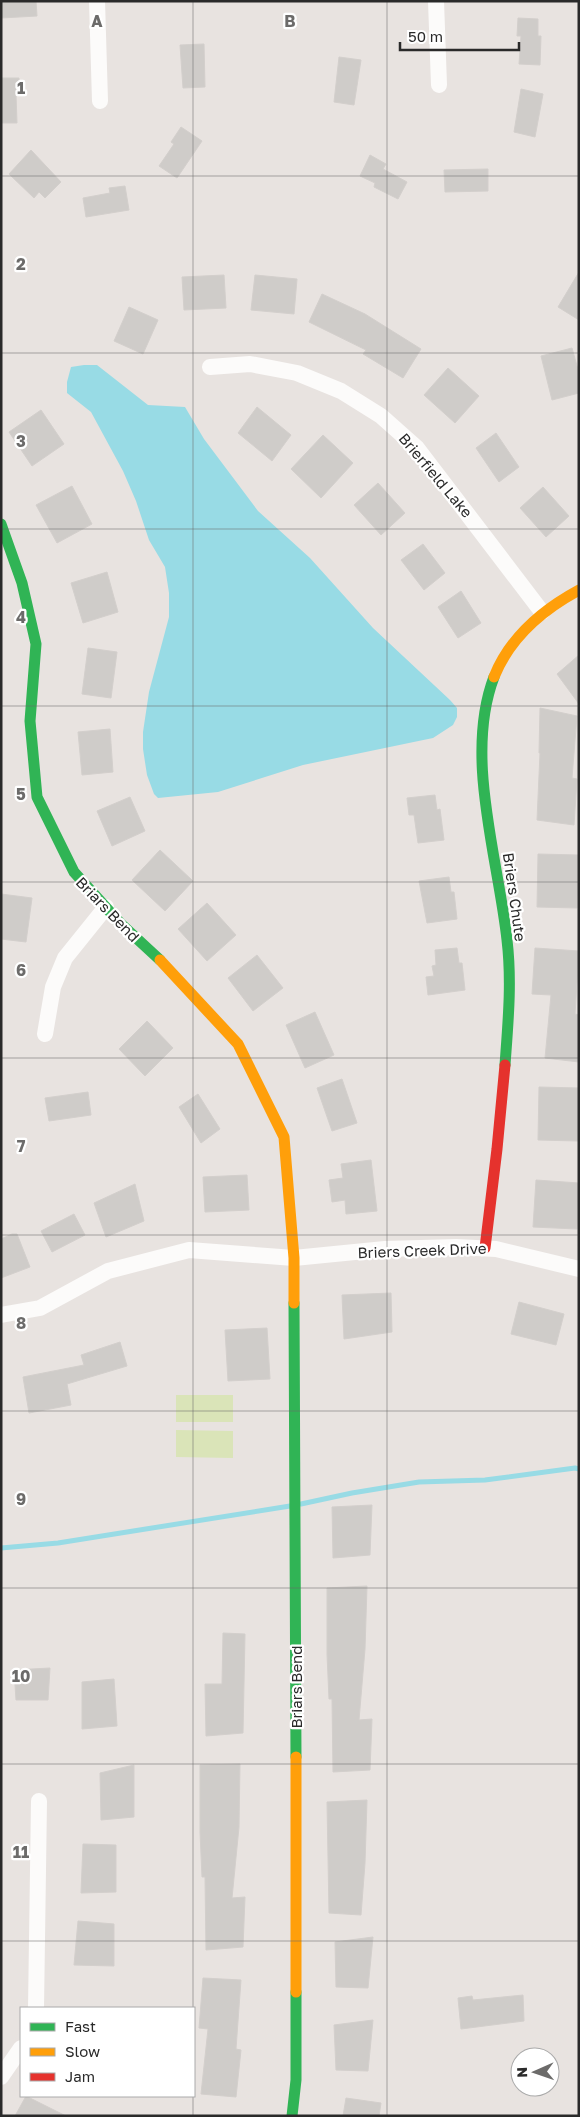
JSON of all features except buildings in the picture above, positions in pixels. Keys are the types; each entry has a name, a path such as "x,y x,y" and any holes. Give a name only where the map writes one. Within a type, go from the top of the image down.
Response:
{"street":[{"path":"98,1 100,101"},
{"path":"436,1 438,85"},
{"name":"Brierfield Lake","path":"210,367 250,364 297,373 341,391 381,416 417,448 542,612"},
{"name":"Briars Bend","path":"1,524 22,583 36,644 30,721 37,797 74,872 106,907 167,967 238,1044 284,1137 294,1258 296,2080 292,2116"},
{"name":"Briers Chute","path":"486,1248 502,1114 510,982 505,931 481,762 483,714 496,668 524,629 560,598 579,590"},
{"path":"45,1034 53,987 65,958 106,907"},
{"name":"Briers Creek Drive","path":"294,1258 385,1249 486,1248 579,1269"},
{"path":"1,1315 40,1308 108,1271 189,1250 294,1258"},
{"path":"36,2007 38,1986 40,1801"},
{"path":"1,2077 20,2049"}],"green space":[{"path":"176,1395 233,1395 233,1422 176,1422"},
{"path":"176,1430 233,1431 233,1458 176,1457"}],"water":[{"path":"97,365 148,405 185,407 204,439 258,511 310,558 373,628 457,708 457,717 453,725 433,738 303,765 218,792 158,798 154,794 147,775 143,749 143,732 149,692 169,617 169,593 165,567 149,540 136,501 123,471 91,412 67,393 67,382 71,367"}],"waterway":[{"path":"301,1504 419,1482 485,1480 579,1469"},
{"path":"1,1548 58,1543 290,1506"}],"traffic: fast":[{"path":"1,524 22,583 36,644 30,721 37,797 74,872 120,923 160,960"},
{"path":"494,677 486,708 482,740 486,807 507,940 509,1002 505,1065"},
{"path":"294,1303 296,1757"},
{"path":"292,2116 296,2080 296,1992"}],"traffic: slow":[{"path":"494,677 509,649 518,637 552,606 579,590"},
{"path":"160,960 238,1044 284,1137 294,1258 294,1303"},
{"path":"296,1757 296,1992"}],"traffic: jam":[{"path":"485,1248 505,1065"}]}
